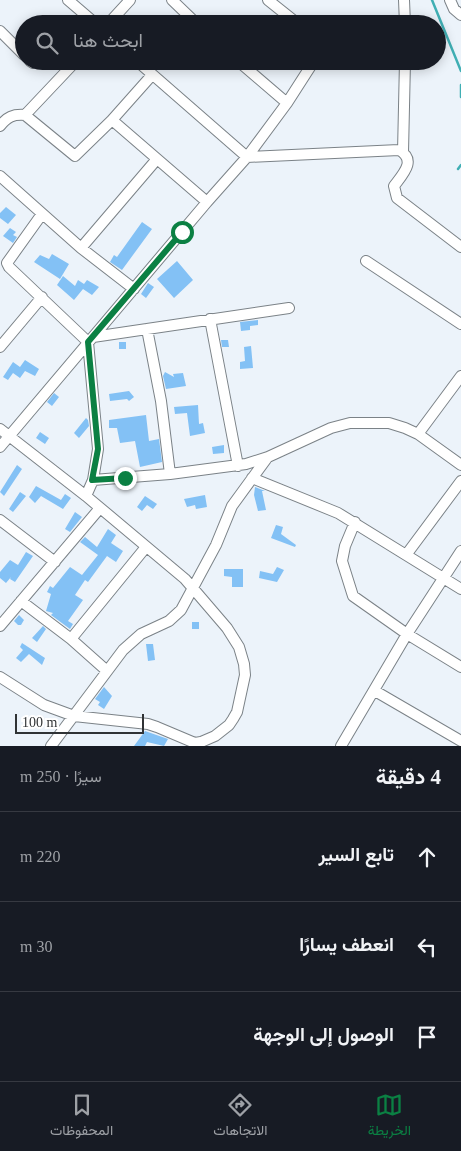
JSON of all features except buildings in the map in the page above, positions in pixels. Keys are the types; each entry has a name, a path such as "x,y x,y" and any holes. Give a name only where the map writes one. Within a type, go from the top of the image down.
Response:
{"street":[{"path":"68,0 86,15"},
{"path":"116,15 130,0"},
{"path":"172,0 188,15"},
{"path":"268,0 287,15"},
{"path":"404,0 405,15"},
{"path":"450,0 454,9 461,15"},
{"path":"0,31 15,46"},
{"path":"25,115 65,70"},
{"path":"147,70 247,157 399,150 403,152 408,158 409,163 408,168 394,186 396,198 461,247"},
{"path":"248,70 287,103"},
{"path":"0,447 206,202 247,157 287,103 308,70"},
{"path":"403,152 405,70"},
{"path":"1,122 13,115 25,115 75,156 112,120 152,75"},
{"path":"112,120 206,202"},
{"path":"81,248 157,159"},
{"path":"0,176 81,248 134,289"},
{"path":"42,214 7,263 42,297 91,339 98,449 92,480 86,496"},
{"path":"366,261 461,324"},
{"path":"2,340 42,297"},
{"path":"91,339 289,308"},
{"path":"210,319 238,466"},
{"path":"147,329 161,401 170,474"},
{"path":"418,434 461,376"},
{"path":"92,480 238,466 268,457 331,428 350,423 388,424 405,428 418,434 461,465"},
{"path":"0,429 86,496 192,586 227,628 239,647 245,675 236,712 229,725 215,736 195,743 158,726 74,716 44,705 0,676"},
{"path":"50,746 131,642 141,634 176,616 216,545 232,506 268,457"},
{"path":"252,478 322,505 355,522 461,589"},
{"path":"406,554 461,481"},
{"path":"0,626 100,508"},
{"path":"0,521 55,562"},
{"path":"355,522 345,546 342,561 353,596 407,634 461,667"},
{"path":"71,639 146,547"},
{"path":"341,746 407,634 461,551"},
{"path":"21,601 71,639 107,671"},
{"path":"375,691 461,741"}],"waterway":[{"path":"432,0 438,15"},
{"path":"446,34 461,71"},
{"path":"461,85 461,97"},
{"path":"458,169 461,165"}],"route":[{"path":"125,478 92,480 98,459 98,449 88,342 182,232"}]}
